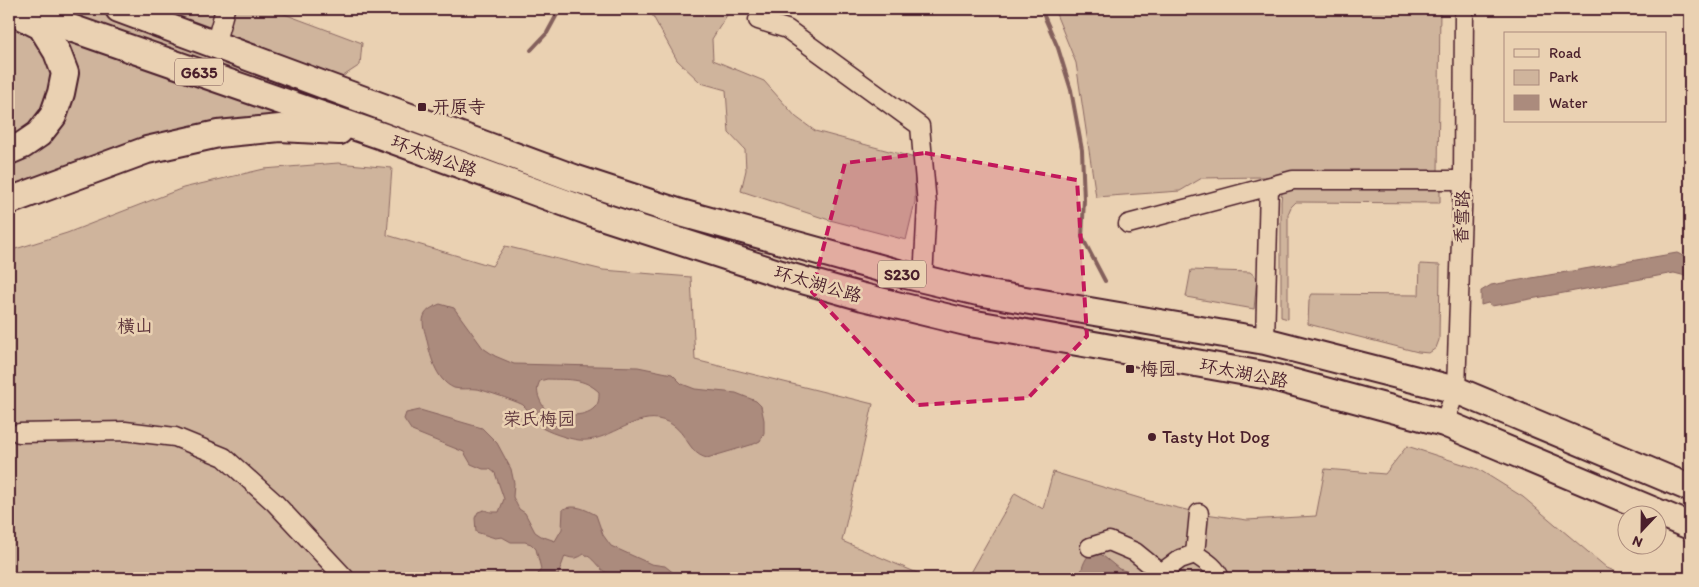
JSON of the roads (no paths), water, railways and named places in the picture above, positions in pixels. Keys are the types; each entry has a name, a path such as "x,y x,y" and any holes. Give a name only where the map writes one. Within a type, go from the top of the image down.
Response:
{"highway":[{"name":"环太湖公路","path":"16,9 382,136 601,216 781,274 863,297 970,323 1270,376 1444,423 1690,526"},
{"path":"9,10 41,26 58,52 64,74 61,93 53,116 40,134 9,151"},
{"name":"环太湖公路","path":"122,10 592,184 682,213 923,279 978,292 1265,341 1456,390 1690,488"},
{"path":"9,201 147,150 218,134 280,128 326,129 382,136"}],"street":[{"path":"215,45 225,9"},
{"name":"香雪路","path":"1444,423 1456,390 1463,180 1464,9"},
{"path":"758,20 787,29 920,126 927,204 923,279"},
{"path":"1128,224 1293,180 1463,180"},
{"path":"1265,341 1269,187"},
{"path":"19,434 125,431 175,437 224,457 275,502 345,578"},
{"path":"1195,554 1200,513"},
{"path":"1090,547 1109,542 1135,552 1164,575 1180,559 1195,554"},
{"path":"1195,554 1208,562 1220,578"}],"water":[{"path":"1677,253 1690,259 1690,277 1674,273 1492,306 1488,303 1481,305 1481,291 1491,285"},
{"path":"440,304 454,308 483,348 495,356 514,364 638,367 672,374 682,384 695,389 736,393 756,401 761,406 764,434 760,441 754,444 707,458 694,451 675,427 668,422 658,419 639,421 589,440 579,440 553,433 539,426 520,403 477,389 454,388 442,379 434,366 423,322 426,312","holes":["547,379 575,380 587,384 599,392 597,404 591,411 578,415 564,415 546,411 538,396 538,385 540,381"]},
{"path":"420,410 482,428 497,443 511,469 514,483 513,497 519,509 525,513 535,532 541,536 555,541 562,529 563,509 580,508 596,515 603,535 611,546 651,564 665,566 680,578 621,578 605,572 584,554 575,558 565,556 557,578 536,578 541,569 536,549 531,544 511,542 502,537 495,538 476,532 475,518 478,512 484,510 499,512 504,499 495,473 490,469 483,469 471,464 464,452 412,431 404,419 406,413"},
{"path":"1097,551 1119,569 1150,578 1079,578 1083,565 1089,555"}],"waterway":[{"path":"531,50 547,33 560,9"},
{"path":"1041,9 1058,48 1071,90 1082,150 1084,200 1082,237 1105,281"}],"place":[{"name":"开原寺","path":"422,107"},
{"name":"梅园","path":"1130,369"},
{"name":"Tasty Hot Dog","path":"1152,437"}],"park label":[{"name":"横山","path":"135,326"},
{"name":"荣氏梅园","path":"539,419"}]}
